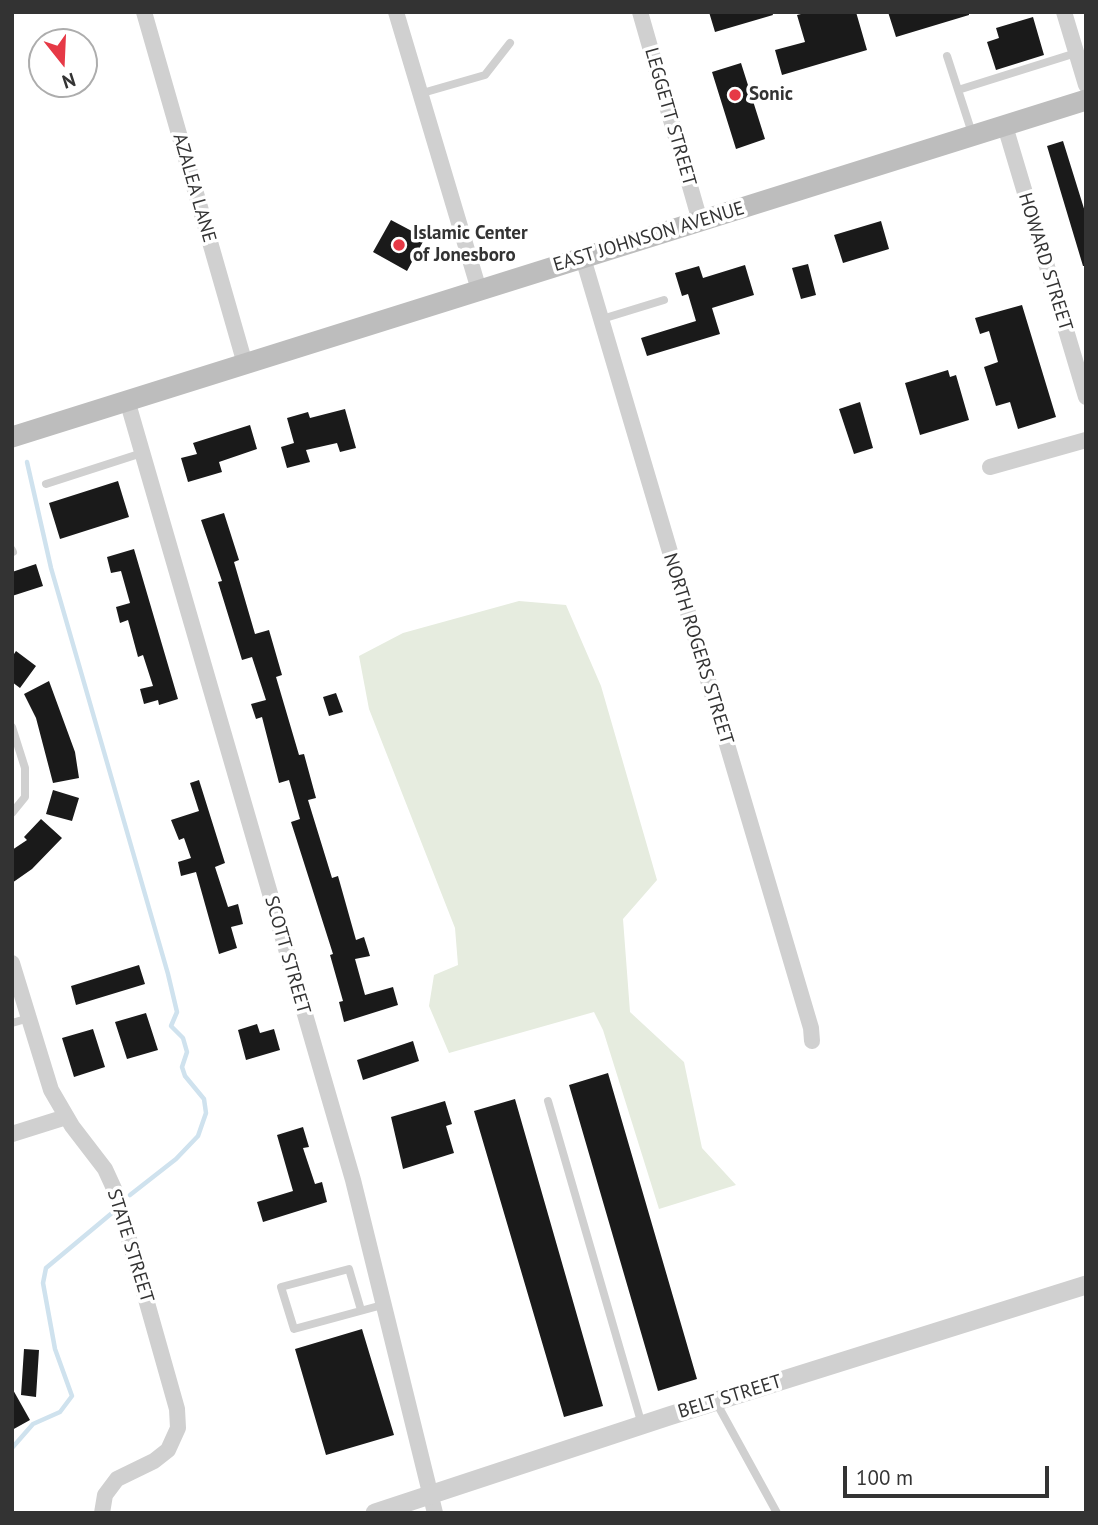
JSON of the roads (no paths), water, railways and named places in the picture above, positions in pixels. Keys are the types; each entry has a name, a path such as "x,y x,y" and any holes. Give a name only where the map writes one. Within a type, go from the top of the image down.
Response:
{"main road":[{"name":"EAST JOHNSON AVENUE","path":"12,437 1086,100"}],"street":[{"name":"AZALEA LANE","path":"144,12 245,364"},
{"path":"396,12 479,290"},
{"name":"LEGGETT STREET","path":"640,12 700,221"},
{"path":"1064,12 1086,85"},
{"name":"HOWARD STREET","path":"1004,126 1086,397"},
{"name":"NORTH ROGERS STREET","path":"583,258 811,1028 812,1041"},
{"name":"SCOTT STREET","path":"127,400 353,1180 386,1304 433,1503"},
{"path":"990,467 1086,440"},
{"name":"STATE STREET","path":"12,963 51,1090 66,1117 93,1150 116,1193 177,1409 178,1428 168,1450 154,1461 117,1479 105,1495 102,1513"},
{"path":"12,1134 66,1117"},
{"name":"BELT STREET","path":"375,1513 433,1503 642,1425 1086,1285"}],"lane":[{"path":"419,94 485,75 510,43"},
{"path":"958,90 1076,52"},
{"path":"947,56 973,136"},
{"path":"602,319 664,300"},
{"path":"46,484 142,453"},
{"path":"12,727 25,768 25,797 12,813"},
{"path":"12,1023 29,1018"},
{"path":"548,1101 642,1425"},
{"path":"361,1310 349,1269 281,1287 294,1329 386,1304"},
{"path":"716,1401 777,1513"}],"waterway":[{"path":"27,462 51,568 168,974 177,1012 171,1026 183,1038 187,1052 182,1067 185,1076 204,1099 206,1113 198,1136 176,1159 130,1195"},
{"path":"12,1448 33,1424 60,1412 72,1396 55,1349 43,1283 46,1268 112,1213"}],"place":[{"name":"Sonic","path":"735,95"},
{"name":"Islamic Center of Jonesboro","path":"399,245"}]}
